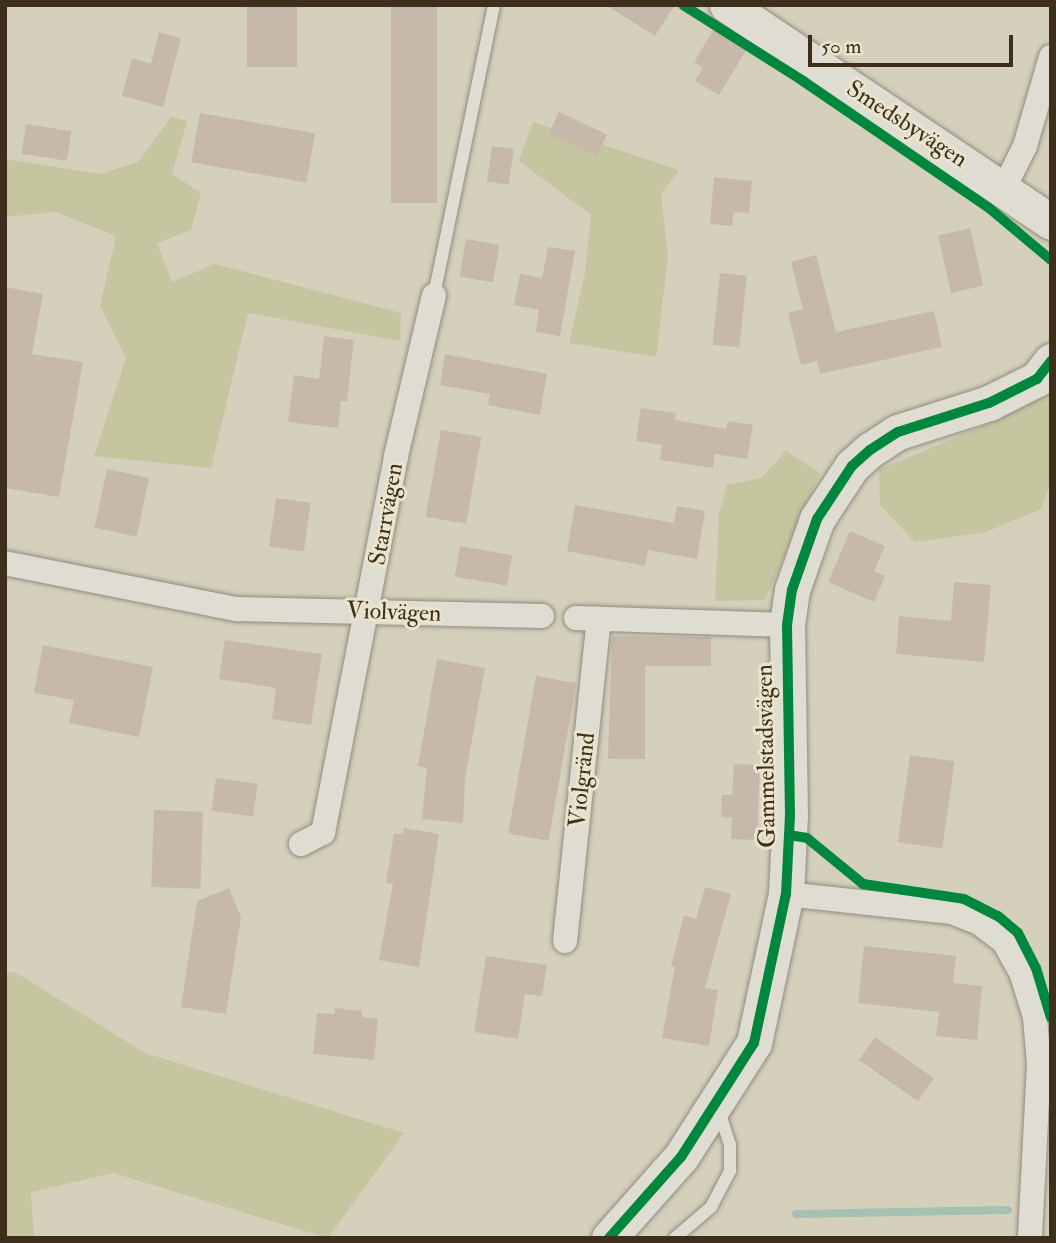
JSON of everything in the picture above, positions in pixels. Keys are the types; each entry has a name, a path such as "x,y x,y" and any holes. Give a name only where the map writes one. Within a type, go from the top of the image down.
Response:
{"street":[{"name":"Smedsbyvägen","path":"727,5 1051,222"},
{"path":"1004,188 1025,146 1051,57"},
{"name":"Starrvägen","path":"301,844 323,833 370,610 396,456 434,295"},
{"name":"Gammelstadsvägen","path":"609,1238 681,1157 754,1042 786,894 790,816 787,625 792,590 817,519 852,466 898,432 989,403 1037,379 1051,361"},
{"name":"Violvägen","path":"5,563 236,609 542,616"},
{"name":"Violgränd","path":"565,941 588,618 787,625"},
{"path":"786,894 952,912 979,923 1004,942 1022,975 1035,1017 1039,1064 1030,1238"}],"lane":[{"path":"434,295 494,5"},
{"path":"675,1238 711,1207 730,1171 730,1145 717,1104"}],"green space":[{"path":"171,117 187,121 172,174 201,193 191,230 157,243 172,282 215,264 401,313 400,341 248,313 211,468 94,456 126,358 100,306 116,236 56,212 5,217 5,159 100,174 138,162"},
{"path":"533,122 679,170 661,194 668,257 656,357 569,343 585,273 591,215 519,161"},
{"path":"1051,389 1051,481 1041,509 986,532 915,542 880,505 879,470 992,422"},
{"path":"786,451 820,473 765,600 715,601 719,514 727,485 761,478"},
{"path":"15,972 145,1053 404,1133 328,1238 113,1173 31,1192 34,1238 5,1238 5,973"}],"building":[{"path":"247,5 297,5 297,67 247,67"},
{"path":"391,5 437,5 437,203 391,203"},
{"path":"606,5 675,5 655,36"},
{"path":"714,29 747,49 719,95 695,81 703,68 694,62"},
{"path":"159,32 181,38 163,107 122,96 132,58 151,64"},
{"path":"559,112 607,134 597,156 549,134"},
{"path":"200,113 315,133 307,183 191,162"},
{"path":"26,124 71,131 67,161 21,154"},
{"path":"492,146 514,149 509,185 487,182"},
{"path":"714,177 752,181 749,213 734,212 732,226 710,224"},
{"path":"970,228 983,285 951,293 938,235"},
{"path":"466,239 499,245 493,282 459,276"},
{"path":"548,247 575,251 560,336 536,332 539,310 514,305 520,274 542,278"},
{"path":"816,255 836,332 934,311 942,347 820,374 817,361 801,365 788,313 803,309 791,262"},
{"path":"720,273 747,276 739,347 712,345"},
{"path":"5,287 43,294 32,354 83,362 59,497 5,488"},
{"path":"324,336 354,340 347,401 341,401 338,428 288,422 294,375 319,379"},
{"path":"445,354 547,374 540,415 488,405 490,394 440,385"},
{"path":"641,408 676,413 675,420 726,429 728,421 753,425 747,459 715,454 713,468 660,460 662,445 636,441"},
{"path":"441,430 481,437 466,524 426,517"},
{"path":"107,469 149,478 137,537 95,528"},
{"path":"276,498 311,503 304,551 269,547"},
{"path":"575,505 674,523 677,506 705,511 697,559 648,550 645,566 567,551"},
{"path":"850,531 885,546 874,571 885,576 874,602 828,582"},
{"path":"460,546 512,555 507,586 455,577"},
{"path":"954,582 991,585 984,662 896,654 899,616 951,621"},
{"path":"612,636 711,637 711,666 645,666 645,759 608,759"},
{"path":"225,640 322,654 311,725 272,719 276,688 219,679"},
{"path":"43,645 153,667 139,737 69,723 74,700 34,693"},
{"path":"437,659 485,668 465,779 463,823 422,819 427,768 418,766"},
{"path":"536,676 576,683 549,841 508,834"},
{"path":"910,755 955,761 942,848 898,842"},
{"path":"734,764 760,765 757,840 731,839 732,818 721,817 722,795 732,795"},
{"path":"216,778 258,784 253,817 211,811"},
{"path":"154,810 203,812 200,889 151,887"},
{"path":"404,828 439,834 419,967 379,960 393,884 386,883 394,833 403,834"},
{"path":"705,887 731,894 705,988 718,990 709,1046 662,1038 675,967 671,966 684,915 696,919"},
{"path":"229,888 241,917 226,1014 181,1007 197,901"},
{"path":"864,946 956,956 953,983 982,986 977,1040 936,1036 939,1012 858,1003"},
{"path":"486,956 547,965 542,996 525,994 518,1039 474,1032"},
{"path":"335,1008 362,1011 362,1017 378,1019 374,1060 313,1054 317,1013 335,1014"},
{"path":"875,1037 934,1078 918,1101 859,1060"}],"waterway":[{"path":"796,1214 1008,1210"}],"cycle path":[{"path":"683,5 803,81 989,208 1051,260"},
{"path":"609,1238 681,1157 754,1043 786,894 790,816 787,625 792,590 817,519 852,466 870,450 898,432 989,403 1037,379 1051,361"},
{"path":"789,835 807,838 863,884 964,899 998,916 1018,933 1036,968 1051,1018"}]}
